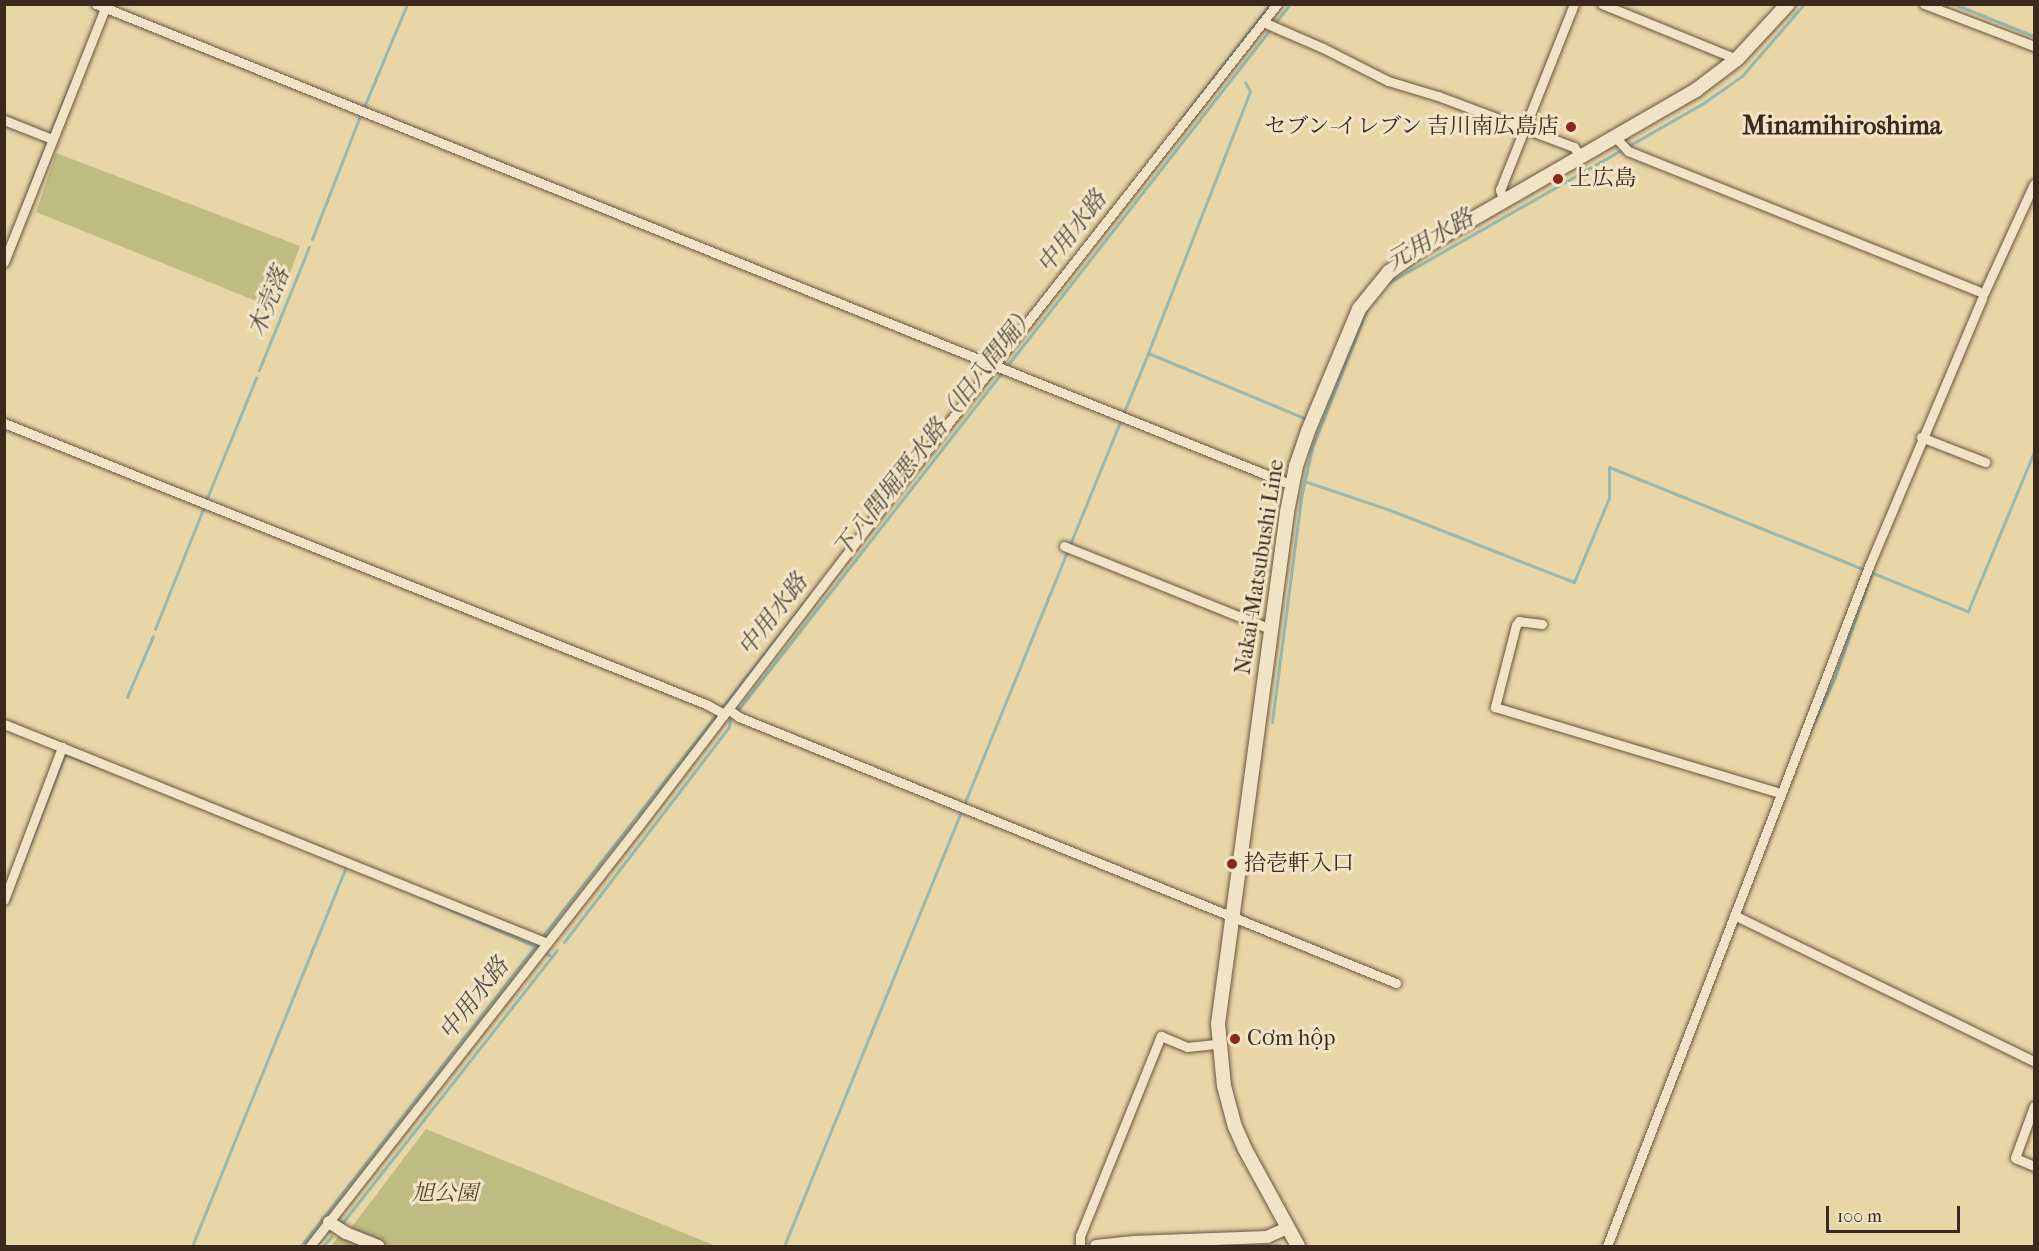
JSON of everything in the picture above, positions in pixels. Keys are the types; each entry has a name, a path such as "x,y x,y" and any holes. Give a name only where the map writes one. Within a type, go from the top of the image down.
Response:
{"main road":[{"name":"Nakai-Matsubushi Line","path":"1298,1246 1245,1149 1236,1127 1224,1086 1218,1044 1220,1005 1270,629 1292,485 1305,440 1359,309 1371,291 1389,272 1407,259 1696,90 1737,59 1788,4"}],"street":[{"path":"310,1246 547,943 723,710 1276,4"},
{"path":"1504,202 1500,190 1574,4"},
{"path":"1602,4 1737,59"},
{"path":"1924,4 2034,46"},
{"path":"4,262 100,6 1292,485"},
{"path":"1263,22 1388,81 1438,96 1574,147 1581,158"},
{"path":"4,120 52,139"},
{"path":"1616,138 1628,151 1981,294"},
{"path":"1607,1246 1621,1221 1780,793 1921,436 1981,294 2034,186"},
{"path":"4,423 723,710 1396,983"},
{"path":"1921,436 1985,462"},
{"path":"1064,546 1270,629"},
{"path":"1542,624 1519,621 1516,625 1495,707 1780,793"},
{"path":"4,724 547,943"},
{"path":"4,900 62,747"},
{"path":"1734,915 2034,1061"},
{"path":"1080,1246 1080,1236 1161,1036 1186,1047 1218,1044"},
{"path":"2034,1106 2015,1158 2034,1166"},
{"path":"329,1222 340,1230 378,1246"},
{"path":"1096,1246 1134,1242 1267,1237 1287,1228"}],"green space":[{"path":"56,153 300,246 276,309 36,212"},
{"name":"旭公園","path":"426,1129 716,1246 390,1246 353,1232 351,1228"},
{"name":"旭公園","path":"338,1237 362,1246 331,1246"}],"waterway":[{"name":"木売落","path":"364,107 407,4"},
{"name":"中用水路","path":"1183,117 1270,4"},
{"name":"下八間堀悪水路（旧八間堀）","path":"738,710 1290,4"},
{"name":"元用水路","path":"1388,283 1702,104 1742,76 1804,4"},
{"name":"下八間堀悪水路（旧八間堀）","path":"1954,4 2034,36"},
{"path":"22,206 71,81"},
{"path":"784,1246 1148,353 1250,91 1245,82"},
{"name":"木売落","path":"312,239 360,116"},
{"name":"木売落","path":"259,370 309,247"},
{"name":"元用水路","path":"1272,722 1301,498 1312,448 1367,309"},
{"path":"1148,353 1309,420"},
{"name":"木売落","path":"207,498 256,378"},
{"path":"1307,482 1390,510 1574,582 1609,498 1609,467 1968,611 2034,452"},
{"name":"木売落","path":"155,629 203,509"},
{"path":"1809,733 1835,677 1871,574"},
{"name":"中用水路","path":"542,937 810,595"},
{"name":"木売落","path":"127,697 153,636"},
{"name":"下八間堀悪水路（旧八間堀）","path":"564,942 729,727 730,720"},
{"path":"27,851 65,754 96,766"},
{"path":"192,1246 346,866"},
{"path":"422,897 537,947"},
{"name":"中用水路","path":"301,1246 538,943"},
{"path":"542,950 552,957"},
{"name":"下八間堀悪水路（旧八間堀）","path":"343,1222 557,950"},
{"name":"下八間堀悪水路（旧八間堀）","path":"323,1246 332,1236"},
{"path":"1244,1246 1280,1245"}],"place":[{"name":"セブン-イレブン 吉川南広島店","path":"1571,127"},
{"name":"上広島","path":"1558,179"},
{"name":"拾壱軒入口","path":"1232,864"},
{"name":"Cơm hộp","path":"1235,1039"}],"district":[{"name":"Minamihiroshima","path":"1842,126"}]}
